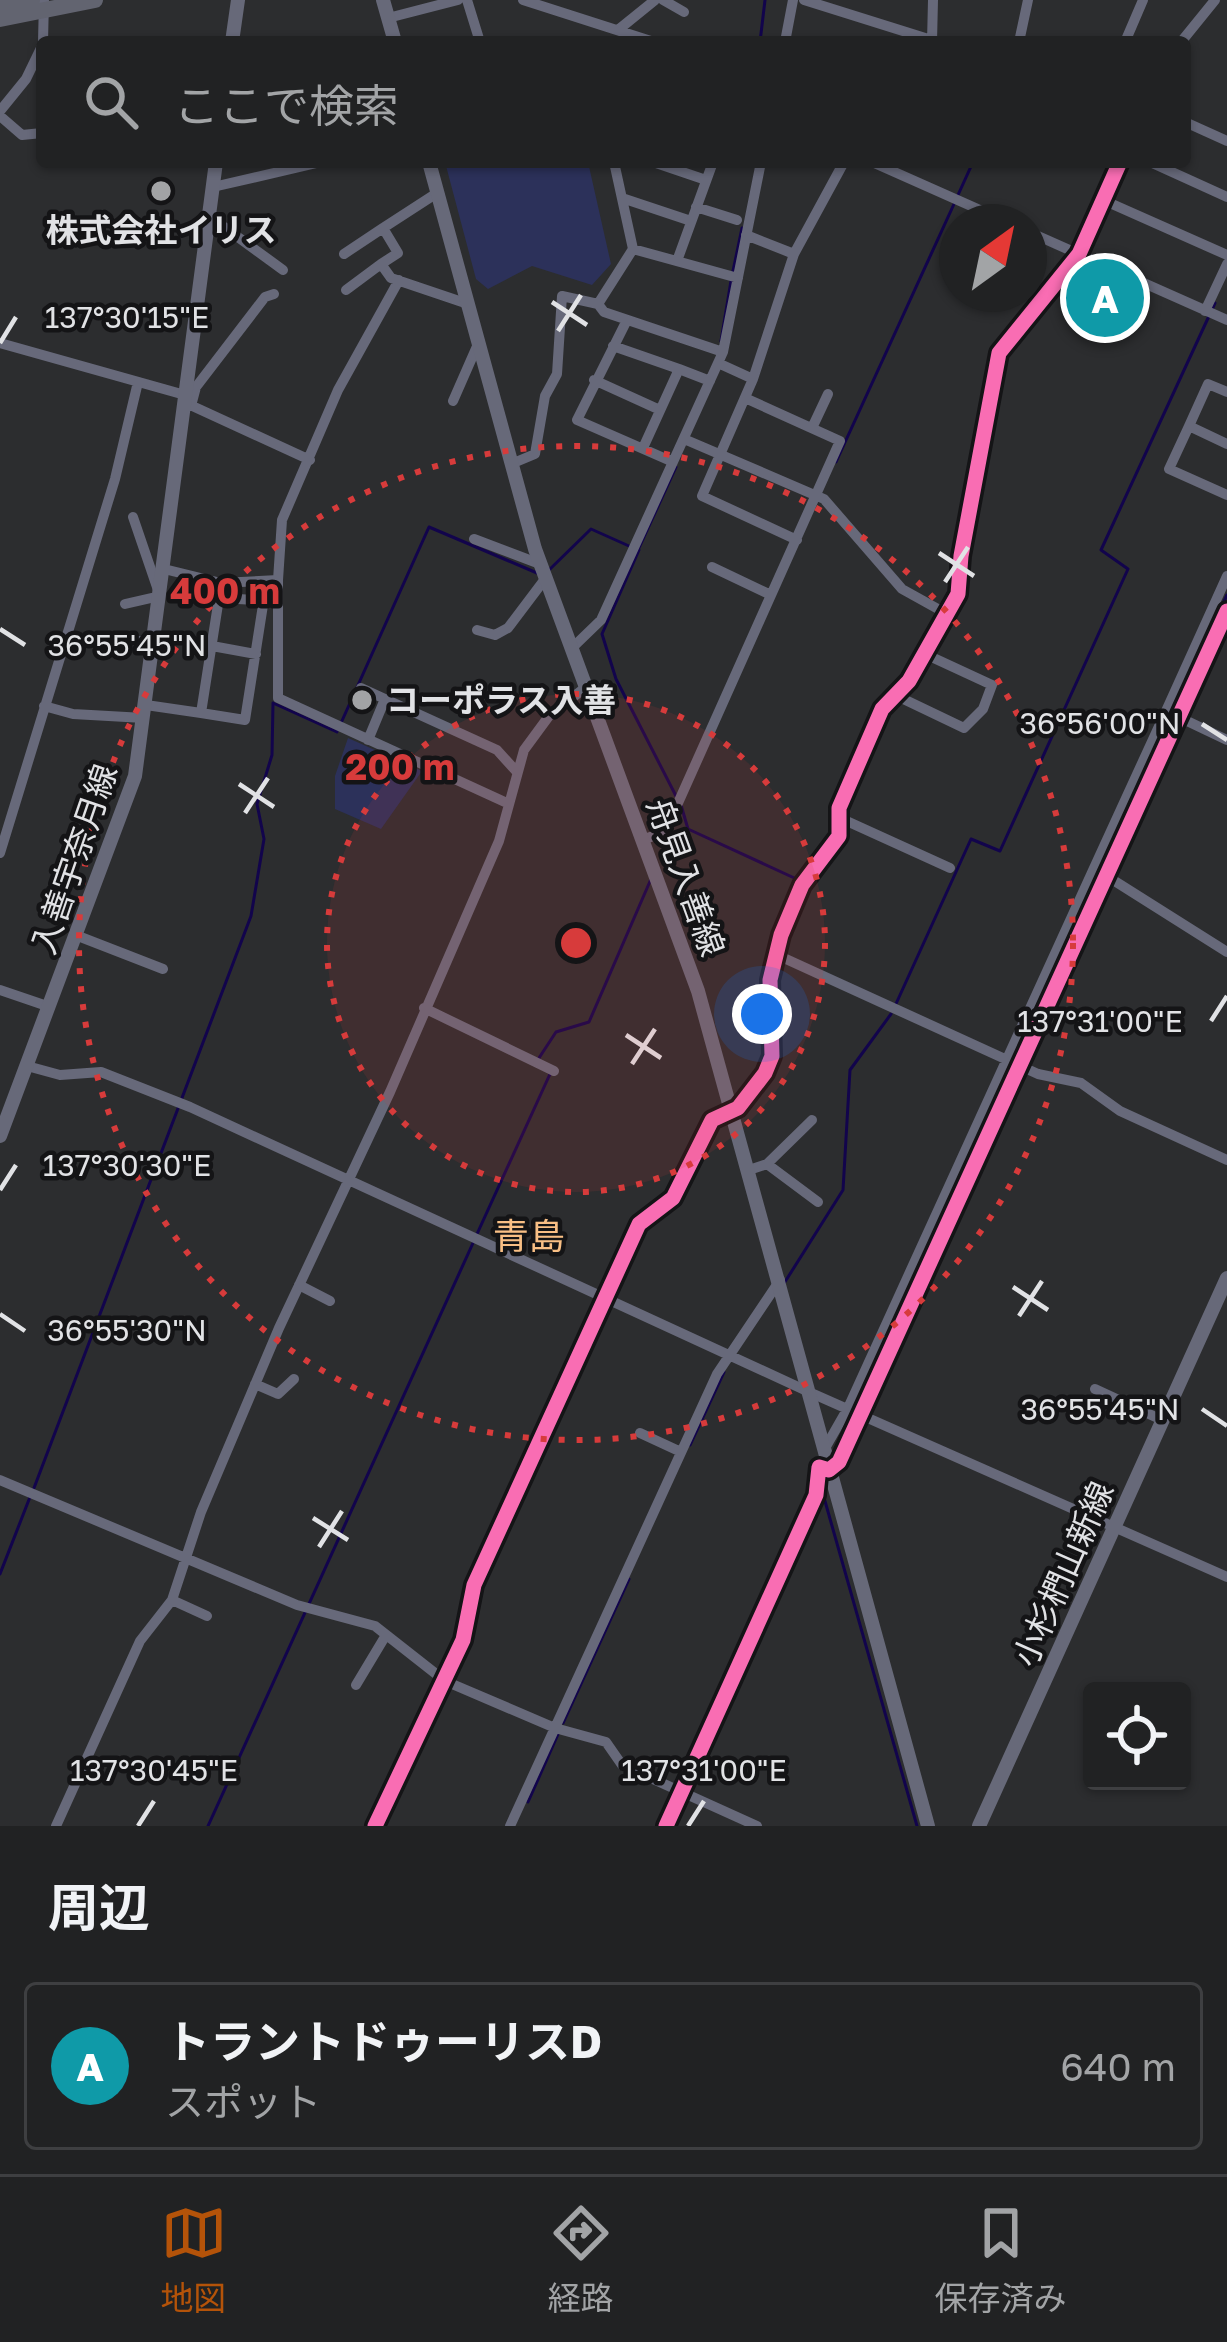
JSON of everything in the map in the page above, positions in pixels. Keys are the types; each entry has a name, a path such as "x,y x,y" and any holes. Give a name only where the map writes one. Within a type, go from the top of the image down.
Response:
{"highway":[{"path":"0,7 94,0"},
{"path":"0,19 40,3"}],"main road":[{"path":"233,36 238,0"},
{"path":"383,0 393,36"},
{"name":"入善宇奈月線","path":"0,1136 126,811 145,711 215,168"},
{"name":"舟見入善線","path":"431,168 543,571 677,927 780,1280 928,1826"},
{"name":"小杉椚山新線","path":"979,1826 1227,1278"}],"street":[{"path":"388,18 463,0 478,36"},
{"path":"523,0 626,36"},
{"path":"618,30 659,0 685,12"},
{"path":"786,36 793,0"},
{"path":"804,0 915,36"},
{"path":"933,0 934,36"},
{"path":"1020,36 1028,0"},
{"path":"1127,36 1144,0"},
{"path":"1186,36 1215,0"},
{"path":"40,3 42,36"},
{"path":"36,58 0,113 22,136 36,134"},
{"path":"1191,125 1227,141"},
{"path":"213,188 296,168"},
{"path":"598,304 634,249 615,168"},
{"path":"671,168 706,180"},
{"path":"677,261 711,168"},
{"path":"571,649 601,620 720,357 760,168"},
{"path":"796,540 702,496 753,379 794,254 841,168"},
{"path":"886,168 966,204"},
{"path":"375,1826 463,1640 474,1585 639,1224 673,1198 712,1120 748,1099 772,1056 775,954 802,886 839,836 840,818 882,709 925,654 963,580 961,556 999,353 1079,254 1117,168"},
{"path":"1163,168 1227,197"},
{"path":"344,254 437,193"},
{"path":"622,198 691,220"},
{"path":"1103,200 1227,260 1205,311"},
{"path":"696,207 737,220"},
{"path":"209,216 283,270"},
{"path":"346,290 398,253 383,228"},
{"path":"746,235 794,254"},
{"path":"1047,240 1227,320"},
{"path":"634,249 738,278"},
{"path":"381,264 399,280 468,304"},
{"path":"278,698 278,531 338,390 399,280"},
{"path":"187,401 265,297 274,294"},
{"path":"512,464 535,454 545,396 557,374 562,296 598,304 604,312 720,357 753,379"},
{"path":"627,320 578,420 673,462"},
{"path":"0,343 138,382 310,460"},
{"path":"453,401 478,344"},
{"path":"613,346 710,381"},
{"path":"643,448 679,369"},
{"path":"594,380 660,410"},
{"path":"0,853 115,479 138,382"},
{"path":"1227,392 1208,384 1169,469 1227,495"},
{"path":"812,428 828,394"},
{"path":"645,839 664,832 840,441 745,398"},
{"path":"1189,426 1227,444"},
{"path":"684,439 816,495 902,589 947,614"},
{"path":"125,604 160,596 133,517"},
{"path":"474,538 543,571 508,628 495,635 477,630"},
{"path":"712,567 771,595"},
{"path":"164,569 221,583 278,580"},
{"path":"666,1826 816,1496 819,1467 829,1470 839,1462 855,1412 1014,1063 1107,875 1227,576"},
{"path":"44,706 74,714 201,713 240,723 245,720 256,654 263,605 258,600 219,598 201,713"},
{"path":"1014,1063 1094,868 1227,611"},
{"path":"65,640 98,641 112,636 154,644"},
{"path":"212,646 256,654"},
{"path":"895,695 964,728 983,709 992,685 925,654"},
{"path":"56,1826 140,1641 172,1600 255,1384 499,842 516,771 538,728 586,687"},
{"path":"361,688 497,750 516,771"},
{"path":"250,692 278,698 508,803"},
{"path":"368,740 386,699"},
{"path":"1173,715 1227,740"},
{"path":"840,818 950,868"},
{"path":"1094,868 1227,952"},
{"path":"78,936 163,970"},
{"path":"775,954 1014,1063 1093,1089 1120,1112 1227,1160"},
{"path":"0,990 50,1006"},
{"path":"424,1008 554,1071"},
{"path":"27,1066 60,1076 101,1072 349,1178 809,1392 1227,1577"},
{"path":"748,1169 767,1164 812,1120"},
{"path":"767,1164 818,1202"},
{"path":"510,1826 730,1352 780,1280"},
{"path":"299,1285 330,1301"},
{"path":"255,1384 278,1394 294,1379"},
{"path":"1095,1389 1162,1420"},
{"path":"824,1450 855,1412"},
{"path":"640,1433 681,1452"},
{"path":"0,1480 297,1605 359,1620 445,1681 554,1728 606,1742 622,1765 757,1826"},
{"path":"172,1600 207,1616"},
{"path":"356,1685 386,1635"}],"shaded area":[{"path":"447,168 589,168 611,264 592,285 532,266 488,289 476,279"},
{"path":"348,738 422,771 381,829 335,809 335,776"}],"waterway":[{"path":"761,36 765,0"},
{"path":"958,195 970,168"},
{"path":"733,271 742,228"},
{"path":"836,462 939,237"},
{"path":"721,341 731,281"},
{"path":"895,1006 971,839 1000,851 1128,569 1101,550 1215,303"},
{"path":"638,550 676,467"},
{"path":"341,723 429,527 537,573"},
{"path":"547,572 591,529 629,546"},
{"path":"639,550 602,634 616,679 676,796"},
{"path":"1174,709 1227,595"},
{"path":"34,1488 251,916 264,839 257,804 272,755 273,703 337,732"},
{"path":"1102,868 1170,718"},
{"path":"681,805 688,829 803,882"},
{"path":"1016,1059 1098,877"},
{"path":"537,1061 556,1032 589,1022 651,879"},
{"path":"783,1285 843,1190 850,1070 891,1014"},
{"path":"856,1408 1012,1068"},
{"path":"477,1234 550,1074"},
{"path":"744,1109 763,1083"},
{"path":"208,1826 473,1243"},
{"path":"690,1445 724,1372"},
{"path":"833,1457 852,1417"},
{"path":"468,1639 479,1589 525,1486"},
{"path":"821,1487 917,1826"},
{"path":"0,1574 30,1497"},
{"path":"563,1723 629,1579"},
{"path":"383,1826 447,1686"},
{"path":"528,1802 559,1732"}],"cycle path":[{"path":"375,1826 463,1640 474,1585 639,1224 673,1198 712,1120 738,1108 765,1073 772,1056 770,980 781,935 802,885 839,836 839,808 882,709 909,681 958,594 999,353 1079,254 1117,168"},
{"path":"666,1826 816,1495 819,1467 829,1470 839,1462 1227,611"}],"place":[{"name":"株式会社イリス","path":"161,191"},
{"name":"トラントドゥーリスD","path":"1105,298"},
{"name":"コーポラス入善","path":"362,700"}],"district":[{"name":"青島","path":"529,1236"}]}
